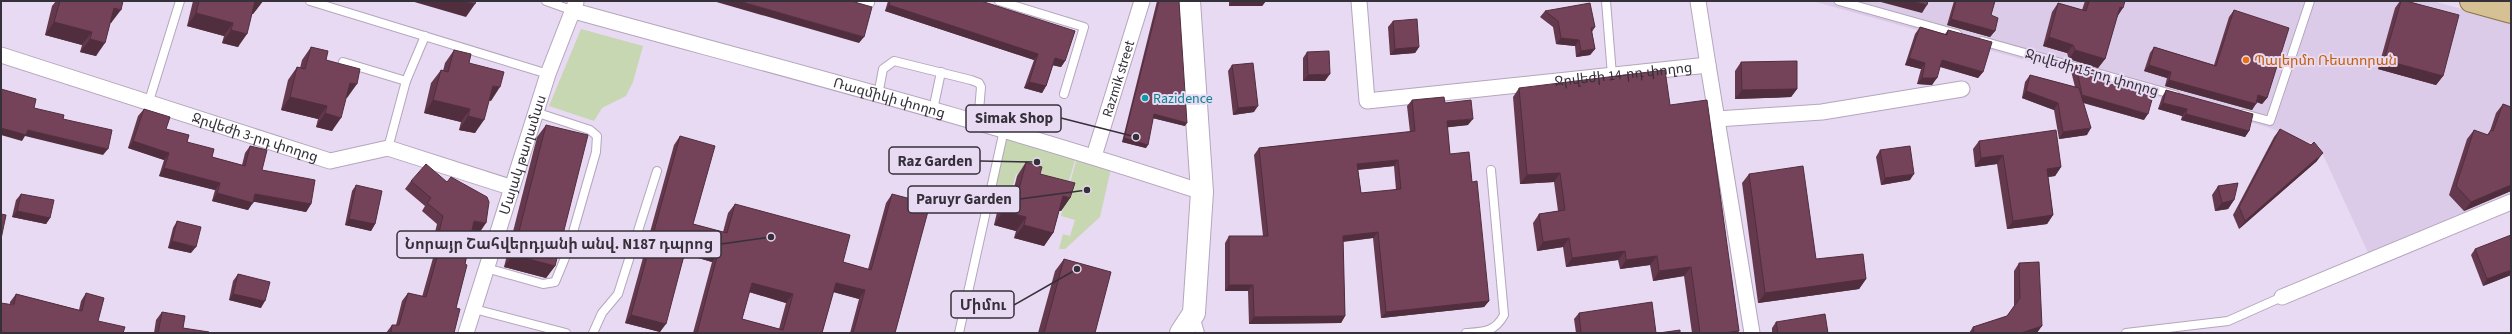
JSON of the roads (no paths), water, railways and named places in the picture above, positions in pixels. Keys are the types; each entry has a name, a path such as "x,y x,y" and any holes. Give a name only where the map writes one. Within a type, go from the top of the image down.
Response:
{"main road":[{"path":"2471,1 2511,12"}],"street":[{"name":"Razmik street","path":"1094,156 1142,1"},
{"path":"1181,333 1197,323 1202,192 1189,1"},
{"name":"Ջրվեժի 14-րդ փողոց","path":"1359,1 1367,101 1708,65 1752,333"},
{"path":"1698,1 1708,65"},
{"name":"Մայակ թաղամաս","path":"466,333 510,187 535,112 548,74 575,6"},
{"name":"Ռազմիկի փողոց","path":"575,6 878,95 1094,156 1202,192"},
{"name":"Ջրվեժի 3-րդ փողոց","path":"1,55 330,160 388,148 510,187"},
{"path":"1717,119 1822,112 1962,89"},
{"path":"2282,297 2511,202"}],"lane":[{"path":"149,101 180,1"},
{"path":"310,1 548,74"},
{"path":"546,1 575,6"},
{"path":"861,1 870,4"},
{"path":"999,1 1084,27 1064,94"},
{"path":"1606,1 1612,75"},
{"name":"Ջրվեժի 15-րդ փողոց","path":"1838,1 2185,98"},
{"path":"2231,111 2270,121 2310,1"},
{"path":"388,148 406,81 425,36"},
{"path":"878,95 883,69 894,61 941,72 979,83 981,87 978,123"},
{"path":"343,62 406,81"},
{"path":"933,110 941,72"},
{"path":"486,268 543,284 551,284 555,282 567,253 596,152 597,136 590,130 535,112"},
{"path":"959,333 1004,130"},
{"path":"1466,333 1488,332 1499,325 1504,315 1491,170"},
{"path":"593,333 602,313 618,294 656,171"},
{"path":"2126,333 2228,321 2282,297"},
{"path":"474,309 566,333"}],"place":[{"name":"Պալերմո Ռեստորան","path":"2246,60"},
{"name":"Razidence","path":"1145,98"},
{"name":"Simak Shop","path":"1136,137"},
{"name":"Raz Garden","path":"1037,162"},
{"name":"Paruyr Garden","path":"1087,190"},
{"name":"Նորայր Շահվերդյանի անվ. N187 դպրոց","path":"771,237"},
{"name":"Միմու","path":"1077,269"}]}
